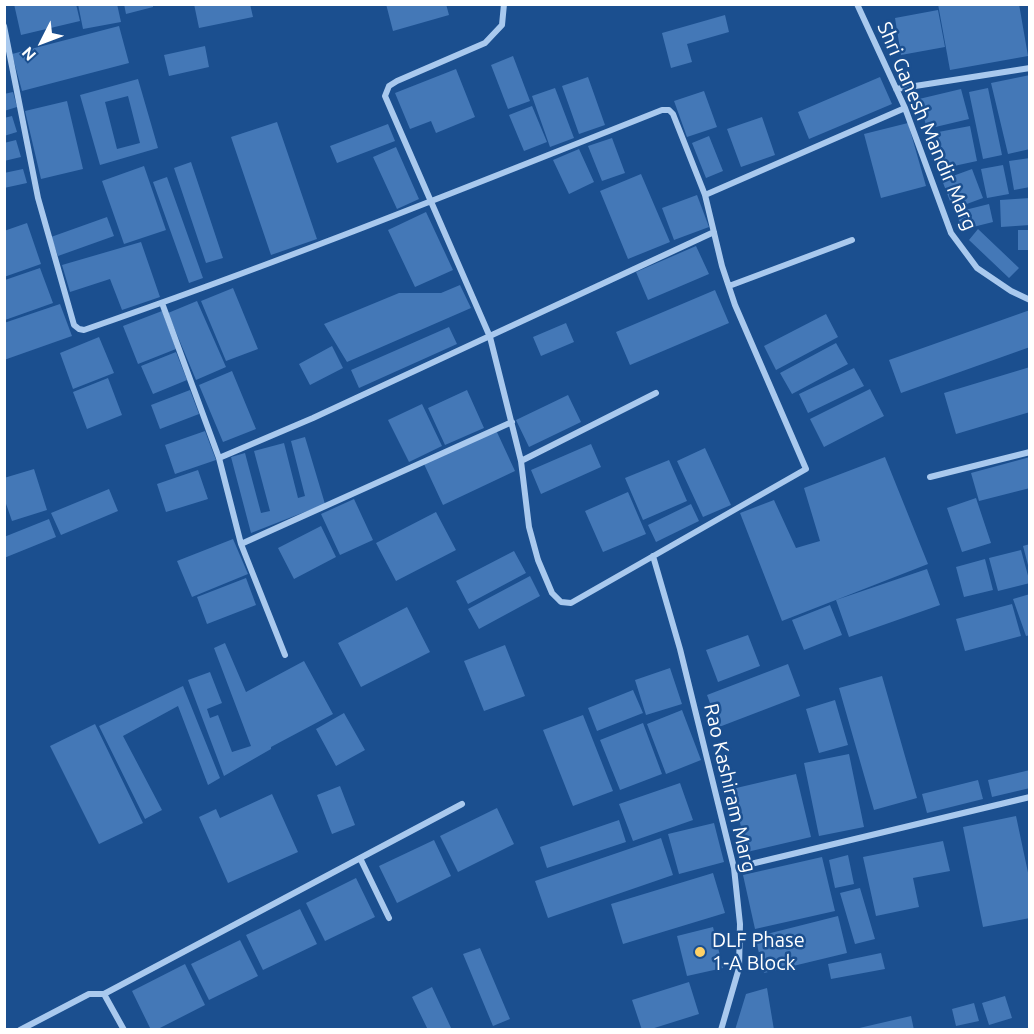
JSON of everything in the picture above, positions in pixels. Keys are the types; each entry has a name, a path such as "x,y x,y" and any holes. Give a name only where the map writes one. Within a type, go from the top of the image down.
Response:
{"street":[{"path":"4,26 38,198 74,325 84,330 432,201 662,110 669,110 673,114 705,195 735,305 806,469 572,603 561,602 552,593 538,560 529,527 521,461 490,337 432,201 385,96 389,86 397,81 485,43 502,25 504,4"},
{"name":"Shri Ganesh Mandir Marg","path":"857,4 905,108 951,233 978,268 1011,291 1029,300"},
{"path":"896,88 1029,68"},
{"path":"705,195 905,108"},
{"path":"219,458 313,418 714,232"},
{"path":"729,286 852,240"},
{"path":"162,303 219,458 241,544 285,656"},
{"path":"521,461 656,393"},
{"path":"241,544 512,422"},
{"path":"930,477 1029,452"},
{"name":"Rao Kashiram Marg","path":"652,556 680,649 734,868 740,924 739,968 721,1029"},
{"path":"734,868 1029,796"},
{"path":"20,1029 89,994 104,994 462,804"},
{"path":"360,858 389,918"},
{"path":"104,994 124,1029"}],"building":[{"path":"14,4 76,4 80,21 21,35"},
{"path":"78,4 117,4 121,22 83,29"},
{"path":"124,4 153,4 153,7 126,14"},
{"path":"194,4 250,4 253,17 199,28"},
{"path":"386,4 446,4 449,15 393,31"},
{"path":"938,4 1019,4 1028,56 950,70"},
{"path":"938,10 945,47 901,55 895,18"},
{"path":"725,15 729,32 687,44 692,62 671,68 662,33"},
{"path":"119,26 129,63 22,91 12,54"},
{"path":"205,46 209,67 169,76 164,55"},
{"path":"513,56 530,101 508,109 491,65"},
{"path":"456,69 475,117 436,133 431,121 410,129 395,93"},
{"path":"1030,75 1030,149 1008,154 991,83"},
{"path":"588,77 605,125 579,134 562,86"},
{"path":"880,77 892,104 809,139 798,112"},
{"path":"138,79 158,148 100,165 80,95","holes":["128,96 140,143 117,149 105,102"]},
{"path":"555,88 574,138 550,147 532,96"},
{"path":"988,88 1002,155 983,159 969,92"},
{"path":"961,89 969,119 927,129 919,99"},
{"path":"704,91 717,127 687,137 674,101"},
{"path":"13,92 17,107 4,111 4,94"},
{"path":"67,101 83,169 41,179 25,111"},
{"path":"532,106 547,142 524,151 509,115"},
{"path":"12,116 17,132 4,136 4,118"},
{"path":"762,117 775,155 741,167 727,129"},
{"path":"277,122 317,239 271,255 231,137"},
{"path":"908,123 926,186 881,198 864,134"},
{"path":"388,124 395,141 337,163 330,146"},
{"path":"970,126 977,161 940,169 933,133"},
{"path":"709,136 723,171 706,178 692,143"},
{"path":"612,138 625,173 602,181 588,146"},
{"path":"16,140 21,157 4,161 4,143"},
{"path":"396,147 419,199 397,209 373,157"},
{"path":"579,149 594,182 569,194 553,160"},
{"path":"1030,158 1030,187 1014,190 1009,161"},
{"path":"191,162 223,258 206,263 174,168"},
{"path":"1003,165 1009,194 987,198 981,169"},
{"path":"144,166 166,230 124,244 102,181"},
{"path":"23,169 27,183 4,188 4,173"},
{"path":"972,169 983,198 953,209 942,180"},
{"path":"641,174 670,242 628,259 600,191"},
{"path":"167,177 203,278 189,283 153,182"},
{"path":"697,195 709,227 674,240 662,208"},
{"path":"1030,198 1030,225 1001,227 1000,200"},
{"path":"989,204 993,222 961,230 957,212"},
{"path":"426,212 453,270 415,287 388,230"},
{"path":"107,217 114,236 58,256 51,237"},
{"path":"27,223 41,264 4,277 4,231"},
{"path":"978,229 1019,268 1009,278 969,240"},
{"path":"1018,230 1030,230 1030,250 1018,250"},
{"path":"141,242 160,297 122,310 110,279 70,292 62,265"},
{"path":"696,246 709,274 648,300 636,272"},
{"path":"40,268 53,303 5,320 5,280"},
{"path":"460,285 471,308 347,362 324,324 399,293 441,293"},
{"path":"233,288 258,349 226,361 201,301"},
{"path":"715,290 729,323 630,365 616,332"},
{"path":"197,301 226,367 196,380 168,313"},
{"path":"60,304 72,336 4,360 4,323"},
{"path":"1030,310 1030,347 901,393 889,360"},
{"path":"162,311 176,349 138,364 123,326"},
{"path":"826,314 838,337 776,370 764,346"},
{"path":"566,323 574,342 541,356 533,337"},
{"path":"449,327 457,344 359,388 351,370"},
{"path":"99,337 114,373 73,389 60,353"},
{"path":"836,343 848,364 792,394 780,373"},
{"path":"332,346 343,368 310,385 299,364"},
{"path":"176,352 187,380 153,394 141,366"},
{"path":"1030,367 1030,412 956,434 944,393"},
{"path":"854,368 864,386 808,413 799,394"},
{"path":"232,371 256,429 223,442 199,385"},
{"path":"108,378 122,415 87,429 73,392"},
{"path":"870,389 884,416 824,447 810,419"},
{"path":"190,390 199,414 160,429 151,405"},
{"path":"467,390 484,428 445,445 428,408"},
{"path":"568,395 581,422 529,447 516,420"},
{"path":"422,404 442,446 409,462 388,420"},
{"path":"496,430 515,471 443,505 424,464"},
{"path":"205,431 216,460 175,474 165,445"},
{"path":"305,437 325,504 251,533 231,457 245,453 261,513 270,511 254,451 284,443 298,498 305,496 291,441"},
{"path":"591,444 601,467 541,494 531,470"},
{"path":"705,448 731,505 703,517 677,461"},
{"path":"885,457 928,564 782,621 740,513 774,500 796,548 820,541 804,488"},
{"path":"1030,457 1030,488 979,501 971,473"},
{"path":"669,460 687,501 643,520 625,478"},
{"path":"34,469 47,510 12,521 4,498 4,478"},
{"path":"198,470 208,499 166,512 157,484"},
{"path":"109,489 118,511 61,535 51,513"},
{"path":"628,492 646,534 603,552 585,511"},
{"path":"976,498 991,543 962,552 947,508"},
{"path":"354,499 373,540 340,555 321,514"},
{"path":"691,504 699,521 656,542 648,525"},
{"path":"436,512 456,550 396,581 376,543"},
{"path":"49,519 56,537 4,558 4,537"},
{"path":"321,526 336,557 294,579 278,548"},
{"path":"233,539 248,574 192,597 177,561"},
{"path":"1030,544 1030,569 1029,569 1023,546"},
{"path":"1021,550 1030,583 998,591 989,558"},
{"path":"514,551 526,573 468,604 456,581"},
{"path":"985,559 993,590 964,597 956,567"},
{"path":"927,569 940,605 849,637 836,600"},
{"path":"530,576 540,596 479,629 468,609"},
{"path":"246,578 256,605 207,624 197,597"},
{"path":"1030,594 1030,635 1026,636 1013,599"},
{"path":"1012,604 1021,636 965,651 956,619"},
{"path":"830,605 842,635 804,650 792,620"},
{"path":"407,607 430,652 361,687 338,643"},
{"path":"748,635 760,666 718,682 706,650"},
{"path":"225,643 246,692 304,661 333,714 271,747 224,776 188,680 210,672 222,703 207,709 210,718 218,715 232,752 251,746 214,648"},
{"path":"505,645 525,696 484,711 464,661"},
{"path":"788,664 800,696 719,727 707,695"},
{"path":"670,668 682,704 646,715 635,680"},
{"path":"882,676 917,798 874,810 839,688"},
{"path":"183,686 220,778 208,785 178,706 123,736 162,810 145,819 99,726"},
{"path":"633,690 643,713 597,731 588,708"},
{"path":"835,700 848,745 819,753 806,709"},
{"path":"682,710 701,760 666,774 647,724"},
{"path":"344,713 365,750 336,766 316,729"},
{"path":"583,715 613,791 573,806 543,730"},
{"path":"643,723 662,774 620,790 600,740"},
{"path":"95,724 143,823 99,844 50,746"},
{"path":"849,754 864,827 819,836 804,763"},
{"path":"1030,770 1030,788 992,797 988,780"},
{"path":"796,774 811,837 747,852 732,789"},
{"path":"978,780 983,799 927,813 922,794"},
{"path":"680,783 693,820 633,841 619,804"},
{"path":"340,786 355,825 332,834 317,795"},
{"path":"272,794 298,852 228,883 199,817 216,809 220,818"},
{"path":"497,808 514,844 458,872 440,836"},
{"path":"1016,816 1030,882 1030,918 983,927 963,827"},
{"path":"619,820 626,842 547,868 540,847"},
{"path":"714,823 724,862 679,874 668,834"},
{"path":"661,838 673,875 548,918 535,881"},
{"path":"434,840 451,876 397,903 379,866"},
{"path":"943,841 950,871 913,878 919,907 876,916 863,857"},
{"path":"848,855 854,884 835,888 829,860"},
{"path":"822,857 835,911 755,929 743,875"},
{"path":"713,873 725,913 623,944 611,904"},
{"path":"356,878 375,917 325,941 306,903"},
{"path":"860,888 875,939 855,944 840,893"},
{"path":"300,909 317,944 263,970 246,935"},
{"path":"838,916 847,953 764,973 755,937"},
{"name":"DLF Phase 1-A Block","path":"713,927 723,968 687,976 677,936"},
{"path":"240,940 258,976 209,1000 191,964"},
{"path":"480,948 510,1019 493,1026 463,954"},
{"path":"881,953 885,969 831,979 828,964"},
{"path":"185,964 205,1005 156,1030 151,1030 132,991"},
{"path":"689,982 699,1014 642,1030 632,1000"},
{"path":"432,987 452,1030 428,1030 412,997"},
{"path":"767,988 774,1030 735,1030 746,994"},
{"path":"1005,996 1012,1018 989,1025 982,1003"},
{"path":"974,1003 979,1021 956,1026 952,1009"},
{"path":"911,1016 914,1030 855,1030 855,1029"}],"place":[{"name":"DLF Phase 1-A Block","path":"700,952"}]}
